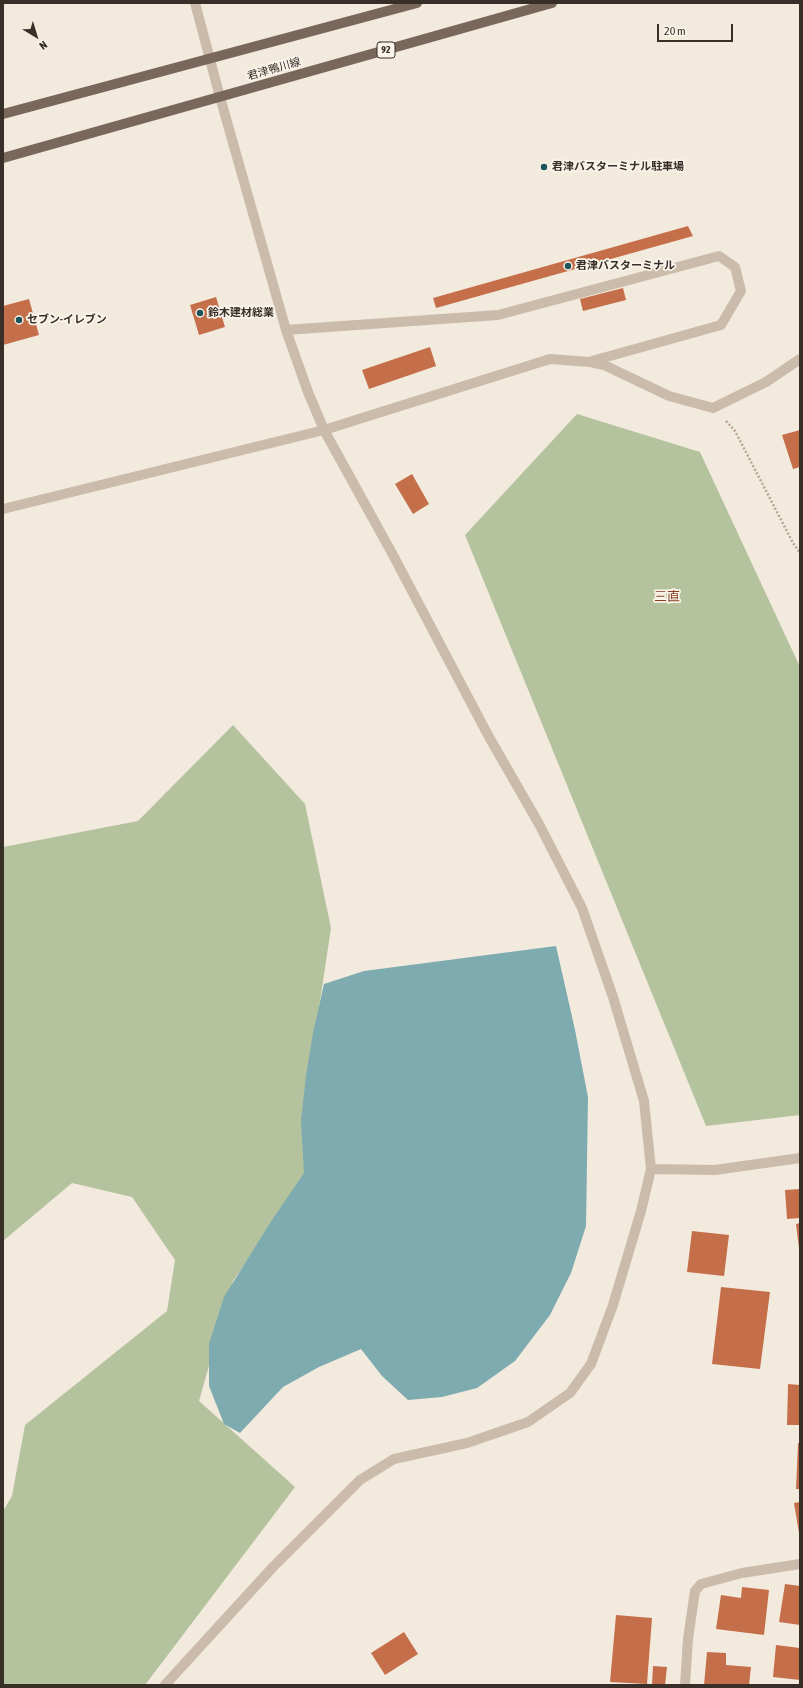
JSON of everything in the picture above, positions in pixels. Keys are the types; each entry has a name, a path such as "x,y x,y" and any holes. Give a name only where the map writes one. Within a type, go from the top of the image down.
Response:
{"main road":[{"path":"3,114 417,3"},
{"name":"君津鴨川線","path":"3,158 552,3"}],"street":[{"path":"165,1685 273,1567 360,1480 394,1459 467,1443 528,1422 570,1393 591,1364 613,1305 641,1211 651,1169 644,1101 613,998 582,908 539,824 490,737 393,554 324,430 308,392 286,330 195,3"},
{"path":"286,330 498,315 719,256 735,267 741,291 721,325 590,362"},
{"path":"3,509 324,430 550,359 590,362 604,365 670,396 713,408 766,382 800,359"},
{"path":"651,1169 715,1170 800,1158"},
{"path":"685,1685 688,1639 695,1590 701,1584 742,1573 800,1564"}],"path":[{"path":"713,408 735,431 793,543 800,553"}],"green space":[{"path":"577,414 700,452 800,667 800,1115 706,1126 465,535"},
{"path":"233,725 305,804 331,928 307,1087 304,1178 233,1281 199,1401 295,1487 145,1685 3,1685 3,1511 12,1496 25,1425 167,1311 175,1260 132,1197 72,1183 3,1241 3,847 138,821"}],"water":[{"path":"556,946 588,1097 586,1226 571,1273 550,1315 515,1361 477,1388 442,1397 408,1400 382,1376 361,1349 319,1367 283,1387 240,1433 224,1424 209,1386 209,1344 224,1297 270,1223 304,1173 301,1121 313,1033 324,984 364,971"}],"building":[{"path":"688,226 693,236 436,308 433,298"},
{"path":"623,288 626,300 583,311 580,299"},
{"path":"216,297 225,327 199,335 190,305"},
{"name":"セブン-イレブン","path":"29,299 39,335 3,345 3,306"},
{"path":"430,347 436,366 369,389 362,370"},
{"path":"800,430 800,467 793,469 782,435"},
{"path":"412,474 429,504 413,514 395,484"},
{"path":"800,1189 800,1218 787,1219 785,1190"},
{"path":"800,1223 800,1248 799,1248 796,1224"},
{"path":"692,1231 729,1235 724,1276 687,1272"},
{"path":"721,1287 770,1292 760,1369 712,1364"},
{"path":"788,1384 800,1385 800,1425 787,1425"},
{"path":"798,1443 800,1443 800,1489 796,1489"},
{"path":"800,1502 800,1533 799,1533 794,1503"},
{"path":"785,1584 800,1586 800,1625 779,1622"},
{"path":"742,1587 769,1590 764,1635 716,1629 721,1595 741,1598"},
{"path":"616,1615 652,1618 647,1684 610,1682"},
{"path":"404,1632 418,1654 385,1675 371,1653"},
{"path":"776,1645 800,1648 800,1680 773,1677"},
{"path":"707,1652 726,1653 726,1665 751,1667 749,1685 704,1685"},
{"path":"653,1666 667,1667 665,1685 652,1685"}],"place":[{"name":"君津バスターミナル駐車場","path":"544,167"},
{"name":"君津バスターミナル","path":"568,266"},
{"name":"鈴木建材総業","path":"200,313"},
{"name":"セブン-イレブン","path":"19,320"}],"district":[{"name":"三直","path":"667,597"}]}
